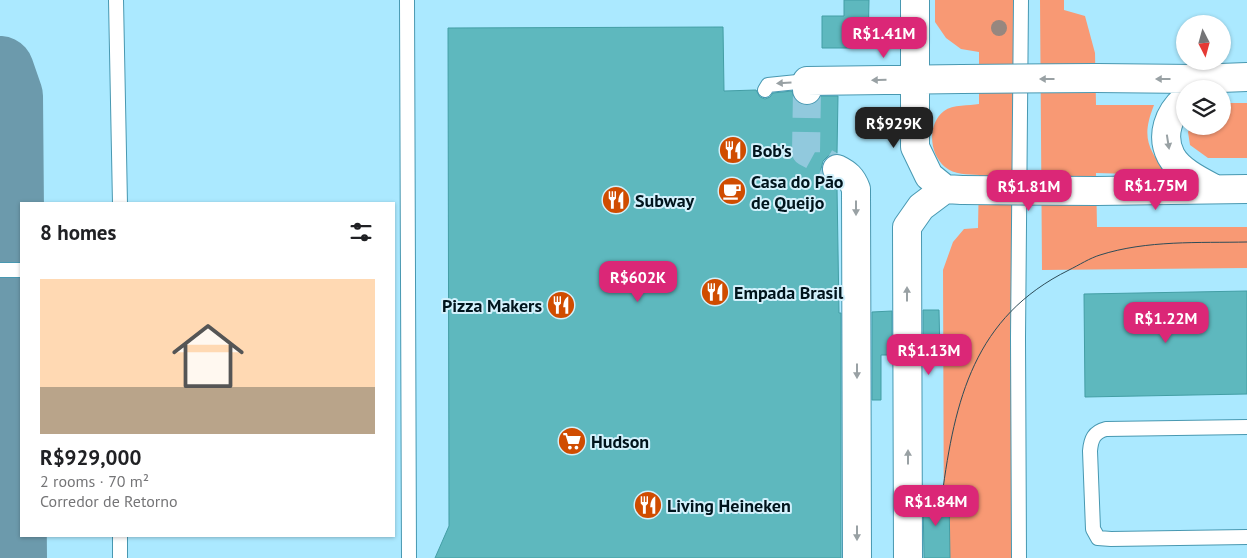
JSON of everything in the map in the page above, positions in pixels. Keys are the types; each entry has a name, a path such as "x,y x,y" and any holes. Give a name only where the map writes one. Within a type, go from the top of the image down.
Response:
{"street":[{"path":"915,0 915,147 929,176 954,190"},
{"path":"1226,80 1247,77"},
{"path":"807,85 962,79 1096,78 1196,80"},
{"path":"1176,109 1170,118 1166,131 1171,157 1185,170 1215,189"},
{"path":"837,169 849,176 856,189 857,558"},
{"path":"908,558 907,227 920,206 954,190 1096,192 1247,189"}],"lane":[{"path":"116,0 120,202"},
{"path":"407,0 409,558"},
{"path":"1019,558 1018,300 1021,0"},
{"path":"765,90 768,85 776,83 807,85"},
{"path":"0,270 20,270"},
{"path":"1247,427 1106,428 1098,431 1090,442 1094,529 1098,538 1247,537"},
{"path":"120,537 120,558"}],"shaded area":[{"path":"935,0 1013,0 1013,558 944,558 943,270 953,242 964,229 978,228 979,175 957,173 945,167 936,155 932,139 935,123 944,111 956,106 979,104 979,52 961,49 946,38 935,22"},
{"path":"1040,0 1064,0 1064,10 1085,16 1095,53 1096,105 1154,105 1148,126 1148,142 1167,175 1096,173 1097,227 1247,227 1247,268 1042,270"},
{"path":"1231,103 1247,103 1247,158 1208,158 1190,145 1188,135 1231,135"}],"building":[{"path":"844,0 869,0 868,48 822,48 822,16 844,16"},
{"path":"723,27 724,91 756,90 760,97 765,99 773,93 792,91 794,98 799,103 807,106 815,103 821,96 838,96 837,153 828,156 823,161 821,169 824,178 837,187 839,313 841,313 841,558 435,558 449,526 448,28"},
{"path":"1247,291 1247,394 1085,397 1084,294"},
{"path":"923,310 939,310 940,355 923,355"},
{"path":"892,311 892,355 881,355 881,400 872,400 872,312"},
{"path":"923,496 949,496 950,558 924,558"}],"taxiway":[{"path":"0,70 9,96 13,558"}],"tunnel":[{"path":"807,90 806,152 837,169"}],"tram line":[{"path":"942,496 954,426 963,394 975,364 990,337 1011,312 1037,289 1088,260 1118,250 1173,243 1247,242"}],"place":[{"name":"Bob's","path":"733,150"},
{"name":"Casa do Pão de Queijo","path":"732,191"},
{"name":"Subway","path":"616,200"},
{"name":"Empada Brasil","path":"715,292"},
{"name":"Pizza Makers","path":"561,305"},
{"name":"Hudson","path":"572,441"},
{"name":"Living Heineken","path":"648,505"}]}
